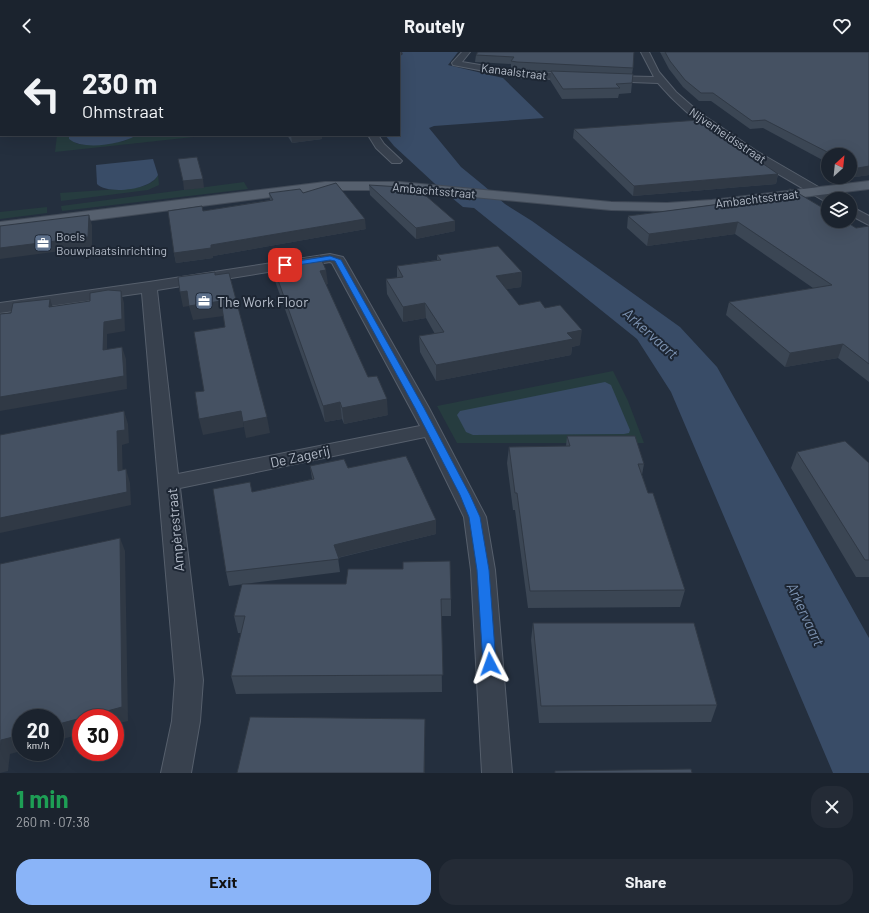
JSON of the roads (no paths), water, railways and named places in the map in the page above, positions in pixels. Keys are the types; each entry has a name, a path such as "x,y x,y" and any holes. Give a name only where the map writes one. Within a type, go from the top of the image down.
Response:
{"main road":[{"name":"Ambachtsstraat","path":"0,227 325,186 400,186 611,206 667,207 712,204 869,185"}],"street":[{"name":"Kanaalstraat","path":"466,52 456,63 516,74 659,80"},
{"name":"Nijverheidsstraat","path":"645,52 647,60 659,80 672,94 701,119 821,193"},
{"path":"374,136 380,146 396,161"},
{"path":"857,214 869,221"},
{"path":"0,308 150,287 330,258 338,260 465,495 475,517 483,570 497,773"},
{"name":"Ampèrestraat","path":"150,287 189,680 186,721 176,773"},
{"name":"De Zagerij","path":"170,483 430,430"}],"water":[{"name":"Arkervaart","path":"400,52 458,52 448,65 503,78 544,118 434,126 429,128 461,167 505,204 532,221 680,327 717,367 869,638 869,773 833,773 671,392 637,339 474,208 463,207 434,183 394,146 386,136 400,136"},
{"path":"69,136 135,136 122,141 103,145 84,145 75,143 69,139"},
{"path":"153,159 158,175 154,180 147,184 139,187 119,190 102,187 97,184 96,165"},
{"path":"605,382 611,385 630,430 629,433 473,435 466,432 457,415 460,411"}],"place":[{"name":"Boels Bouwplaatsinrichting","path":"43,243"},
{"name":"The Work Floor","path":"204,301"}]}
